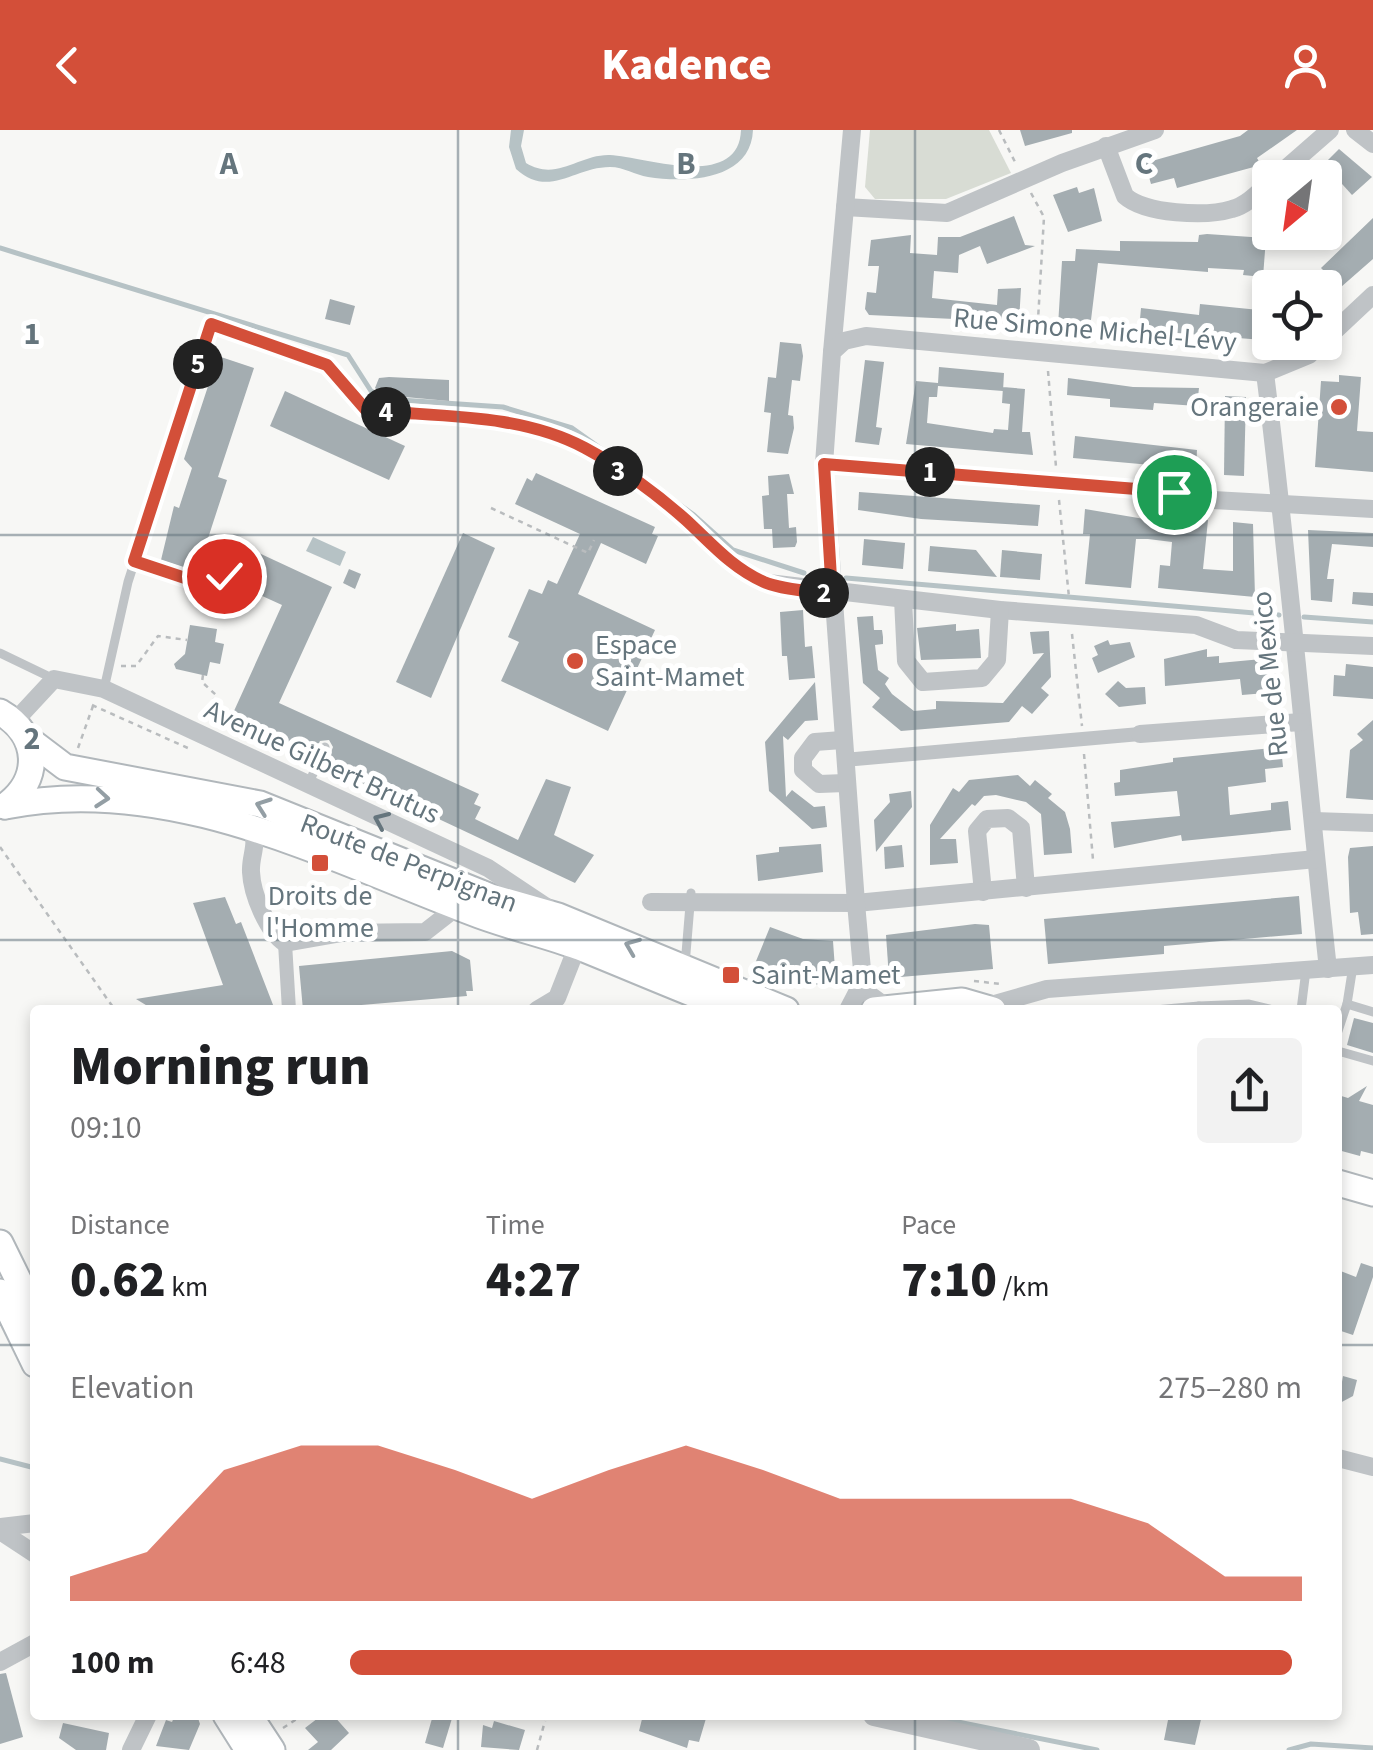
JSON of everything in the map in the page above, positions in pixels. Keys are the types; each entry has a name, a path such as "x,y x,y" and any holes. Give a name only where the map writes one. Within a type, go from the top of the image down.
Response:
{"main road":[{"path":"3,807 27,784 32,754 14,724"},
{"name":"Route de Perpignan","path":"14,724 65,767 260,804 491,897 558,916 774,1005"},
{"name":"Route de Perpignan","path":"3,807 52,796 101,797 248,826 457,907 577,947 722,1005"},
{"path":"932,1005 962,1001 979,1005"},
{"path":"1342,1184 1373,1195"},
{"path":"1342,1195 1373,1195"},
{"path":"0,1244 30,1304"},
{"path":"0,1292 30,1354"},
{"path":"229,1720 248,1750"},
{"path":"252,1720 272,1750"}],"street":[{"path":"852,130 838,347 824,464 863,981 877,1002 888,1005"},
{"path":"845,206 947,214 1106,146 1155,130"},
{"path":"1295,160 1330,130"},
{"path":"1355,130 1373,144"},
{"path":"1106,146 1125,196 1145,207 1228,210 1252,198"},
{"name":"Rue Simone Michel-Lévy","path":"838,347 866,336 1266,374 1309,354 1373,295"},
{"name":"Rue de Mexico","path":"1266,374 1298,642 1302,722 1328,969"},
{"path":"824,464 1373,508"},
{"path":"768,584 832,594 1196,625 1236,640 1373,646"},
{"path":"903,599 906,660 924,682 982,678 998,660 1000,610"},
{"path":"14,724 54,679"},
{"name":"Avenue Gilbert Brutus","path":"54,679 104,689 307,787 488,868 558,916"},
{"path":"844,760 1302,722"},
{"path":"842,740 815,742 803,758 802,770 819,784 846,783"},
{"path":"982,892 977,832 986,820 1008,818 1021,828 1026,888"},
{"path":"1314,821 1373,823"},
{"path":"248,826 256,843 251,872 271,934 285,943 342,933 425,932 457,907"},
{"path":"651,902 691,897 856,903 1316,859"},
{"path":"285,943 289,1005"},
{"path":"545,1005 557,998 577,947"},
{"path":"999,1005 1047,988 1373,964"},
{"path":"851,1005 863,981"},
{"path":"1030,1005 1047,988"},
{"path":"1342,1459 1373,1466"},
{"path":"0,1529 30,1524"},
{"path":"0,1529 30,1550"},
{"path":"0,1662 30,1644"},
{"path":"132,1750 139,1720"},
{"path":"896,1720 1029,1750"}],"lane":[{"path":"104,689 134,561 211,324 327,365 366,410 504,423 540,430 586,448 684,519 740,570 768,584"},
{"path":"134,561 206,585 220,584 224,576"},
{"name":"Avenue Gilbert Brutus","path":"0,652 54,679"},
{"path":"307,787 325,747"},
{"path":"684,967 691,897"},
{"path":"1342,1019 1352,966"},
{"path":"1302,1005 1306,970"},
{"path":"1347,1004 1373,1012"},
{"path":"1342,1052 1373,1061"}],"path":[{"path":"999,130 1044,217 1036,353"},
{"path":"491,508 588,552 594,540"},
{"path":"110,663 136,666 158,636 187,640"},
{"path":"196,734 216,695 202,682 203,675"},
{"path":"0,847 111,1005"},
{"path":"537,1750 545,1722"}],"shaded area":[{"path":"511,130 524,130 521,146 526,163 548,170 610,155 665,164 707,165 724,160 736,149 741,130 753,130 741,160 714,175 663,179 610,167 551,182 528,178 516,169 509,147"},
{"path":"870,130 989,130 1011,173 946,199 875,199 865,187"},
{"path":"313,537 346,552 340,566 306,551"}],"building":[{"path":"1020,130 1072,130 1072,133 1025,146"},
{"path":"1248,130 1297,130 1258,160 1252,160 1252,167 1177,188 1174,178 1151,184 1145,163 1240,136"},
{"path":"1339,149 1372,177 1352,195 1342,184 1342,160 1328,160"},
{"path":"1077,187 1079,193 1094,188 1102,221 1068,232 1053,195"},
{"path":"1014,216 1025,245 1035,246 987,264 980,246 959,255 958,273 934,271 932,298 997,305 998,289 1021,288 1019,322 869,315 865,309 867,292 876,293 879,266 868,266 871,240 911,235 910,253 937,255 938,237 960,237"},
{"path":"1373,218 1373,259 1342,286 1342,270 1321,268"},
{"path":"1199,235 1252,237 1252,250 1265,250 1264,270 1252,270 1252,276 1243,275 1244,270 1208,268 1208,272 1098,263 1090,328 1058,326 1062,261 1075,261 1076,249 1120,251 1120,241 1198,242"},
{"path":"330,299 355,306 350,325 325,319"},
{"path":"1200,304 1252,309 1252,339 1139,330 1141,308 1199,315"},
{"path":"780,342 801,344 803,356 800,381 792,380 788,415 793,416 794,428 788,454 767,452 771,413 764,412 768,377 776,378"},
{"path":"218,356 254,368 218,477 227,480 197,572 161,560 174,506 179,508 192,468 184,459"},
{"path":"865,360 884,362 876,427 882,428 879,445 855,442"},
{"path":"939,367 1004,373 1003,387 1025,389 1022,432 1030,432 1033,455 906,444 916,381 938,383","holes":["938,386 1003,391 1002,403 1010,404 1008,430 994,429 993,433 927,423 929,397 937,397"]},
{"name":"Orangeraie","path":"1339,375 1361,377 1357,431 1373,432 1373,472 1315,467 1321,381 1339,382"},
{"path":"379,378 449,380 449,401 383,395 375,388"},
{"path":"1068,378 1133,387 1199,388 1197,406 1154,403 1153,410 1110,407 1110,399 1067,395"},
{"path":"285,391 405,446 389,480 270,426"},
{"path":"1225,396 1246,397 1244,476 1224,475"},
{"path":"1075,436 1197,450 1196,469 1073,458"},
{"name":"Espace Saint-Mamet","path":"536,473 655,527 652,534 658,536 646,564 601,543 578,594 655,630 608,731 501,681 519,642 508,637 529,589 542,594 548,580 557,584 580,534 515,504 527,478 532,481"},
{"path":"789,474 794,494 787,494 789,528 796,527 797,542 795,547 773,548 772,529 764,529 762,496 769,495 768,476"},
{"path":"859,492 1040,505 1038,526 921,519 858,510"},
{"path":"1085,509 1162,522 1162,516 1208,520 1203,569 1233,571 1233,522 1253,524 1255,597 1158,588 1160,565 1170,566 1172,542 1148,539 1136,539 1131,588 1085,584 1090,534 1083,534"},
{"path":"1308,530 1373,533 1373,547 1332,544 1327,579 1334,579 1332,602 1311,600"},
{"path":"463,533 495,548 431,698 396,682"},
{"path":"864,539 905,543 903,569 862,565"},
{"path":"930,546 976,550 997,577 928,571"},
{"path":"246,547 332,587 279,703 479,794 474,804 481,807 475,819 518,840 546,779 571,787 554,835 594,855 575,883 326,766 333,747 329,740 320,741 311,759 229,722 282,605 231,582"},
{"path":"1002,550 1042,554 1040,580 1000,577"},
{"path":"349,569 361,574 355,589 343,583"},
{"path":"1353,592 1373,593 1373,606 1352,604"},
{"path":"803,610 805,647 812,646 815,678 789,680 787,656 782,656 780,612"},
{"path":"873,616 874,630 882,630 883,637 883,644 875,645 878,670 889,678 885,684 892,694 914,711 936,709 936,701 1003,703 1044,653 1033,654 1030,632 1049,631 1051,677 1041,688 1049,695 1032,714 1022,706 1009,722 901,731 872,707 880,698 863,683 857,617"},
{"path":"956,624 956,631 979,629 981,658 921,660 917,628"},
{"path":"190,625 217,629 215,642 224,644 220,664 210,662 207,676 176,669 174,664 185,654"},
{"path":"1108,640 1110,645 1130,642 1135,657 1098,673 1092,658 1098,655 1094,646"},
{"path":"1207,649 1207,657 1219,656 1219,663 1262,659 1264,671 1275,670 1277,692 1242,695 1240,679 1165,686 1164,659"},
{"path":"1346,664 1373,667 1373,699 1333,696 1334,675 1345,676"},
{"path":"1118,681 1126,688 1145,687 1146,704 1119,707 1105,694"},
{"path":"815,682 818,720 805,721 788,740 783,736 786,797 792,790 814,807 825,806 827,827 812,829 769,791 765,742"},
{"path":"1373,720 1373,800 1346,798 1350,750 1363,740 1357,734"},
{"path":"1281,747 1283,767 1265,769 1266,782 1228,787 1230,815 1271,810 1271,803 1288,801 1291,830 1182,841 1181,835 1114,848 1111,822 1180,816 1177,791 1115,796 1114,783 1120,782 1120,770 1173,762 1173,758"},
{"path":"1018,775 1030,786 1035,780 1065,812 1072,853 1044,855 1041,814 1026,802 984,796 940,839 956,839 958,863 930,865 930,825 953,788 959,792 969,780"},
{"path":"911,791 912,807 876,852 874,820 890,802 889,794"},
{"path":"821,844 823,872 758,881 756,855 779,852 779,847"},
{"path":"902,845 904,867 885,869 884,847"},
{"path":"1373,846 1373,934 1361,935 1358,912 1350,913 1348,857 1350,848"},
{"path":"1299,896 1302,934 1164,946 1164,954 1048,964 1044,919"},
{"path":"225,897 236,924 241,922 273,1005 146,1005 136,999 223,985 193,903"},
{"path":"989,925 993,969 889,978 886,935"},
{"path":"770,927 803,939 833,941 836,983 814,985 800,978 800,986 754,966"},
{"path":"452,951 470,960 473,991 466,991 467,996 362,1005 303,1005 299,966"},
{"path":"1354,1018 1373,1023 1373,1053 1347,1045"},
{"path":"1367,1086 1359,1101 1373,1105 1373,1154 1361,1151 1360,1156 1342,1151 1342,1096 1348,1098"},
{"path":"1361,1263 1373,1267 1353,1335 1342,1331 1342,1272 1356,1277"},
{"path":"1343,1376 1357,1380 1353,1396 1342,1402"},
{"path":"6,1673 23,1737 0,1744 0,1674"},
{"path":"166,1720 199,1720 189,1750 156,1746"},
{"path":"315,1720 337,1720 349,1733 331,1750 308,1750 318,1742 305,1728"},
{"path":"432,1720 451,1720 443,1748 425,1743"},
{"path":"642,1720 706,1720 699,1742 689,1740 687,1748 639,1731"},
{"path":"1168,1720 1201,1720 1195,1745 1164,1740"},
{"path":"494,1721 525,1730 519,1750 481,1747 483,1725 492,1728"},
{"path":"63,1723 109,1733 106,1750 76,1750 59,1738"}],"waterway":[{"path":"0,248 348,355 371,391 386,399 503,407 572,428 694,515 733,550 804,573"},
{"path":"846,578 1279,615"},
{"path":"1304,617 1373,622"},
{"path":"0,1459 30,1467"},
{"path":"948,1720 1097,1750"},
{"path":"1289,1750 1311,1744 1373,1748"}],"place":[{"name":"Orangeraie","path":"1339,407"},
{"name":"Espace Saint-Mamet","path":"575,661"},
{"name":"Droits de l'Homme","path":"320,863"},
{"name":"Saint-Mamet","path":"731,975"}],"route":[{"path":"224,576 220,584 206,585 134,561 211,324 327,365 366,410 504,423 540,430 586,448 684,519 740,570 768,584 832,594 824,464 1174,492"}]}
